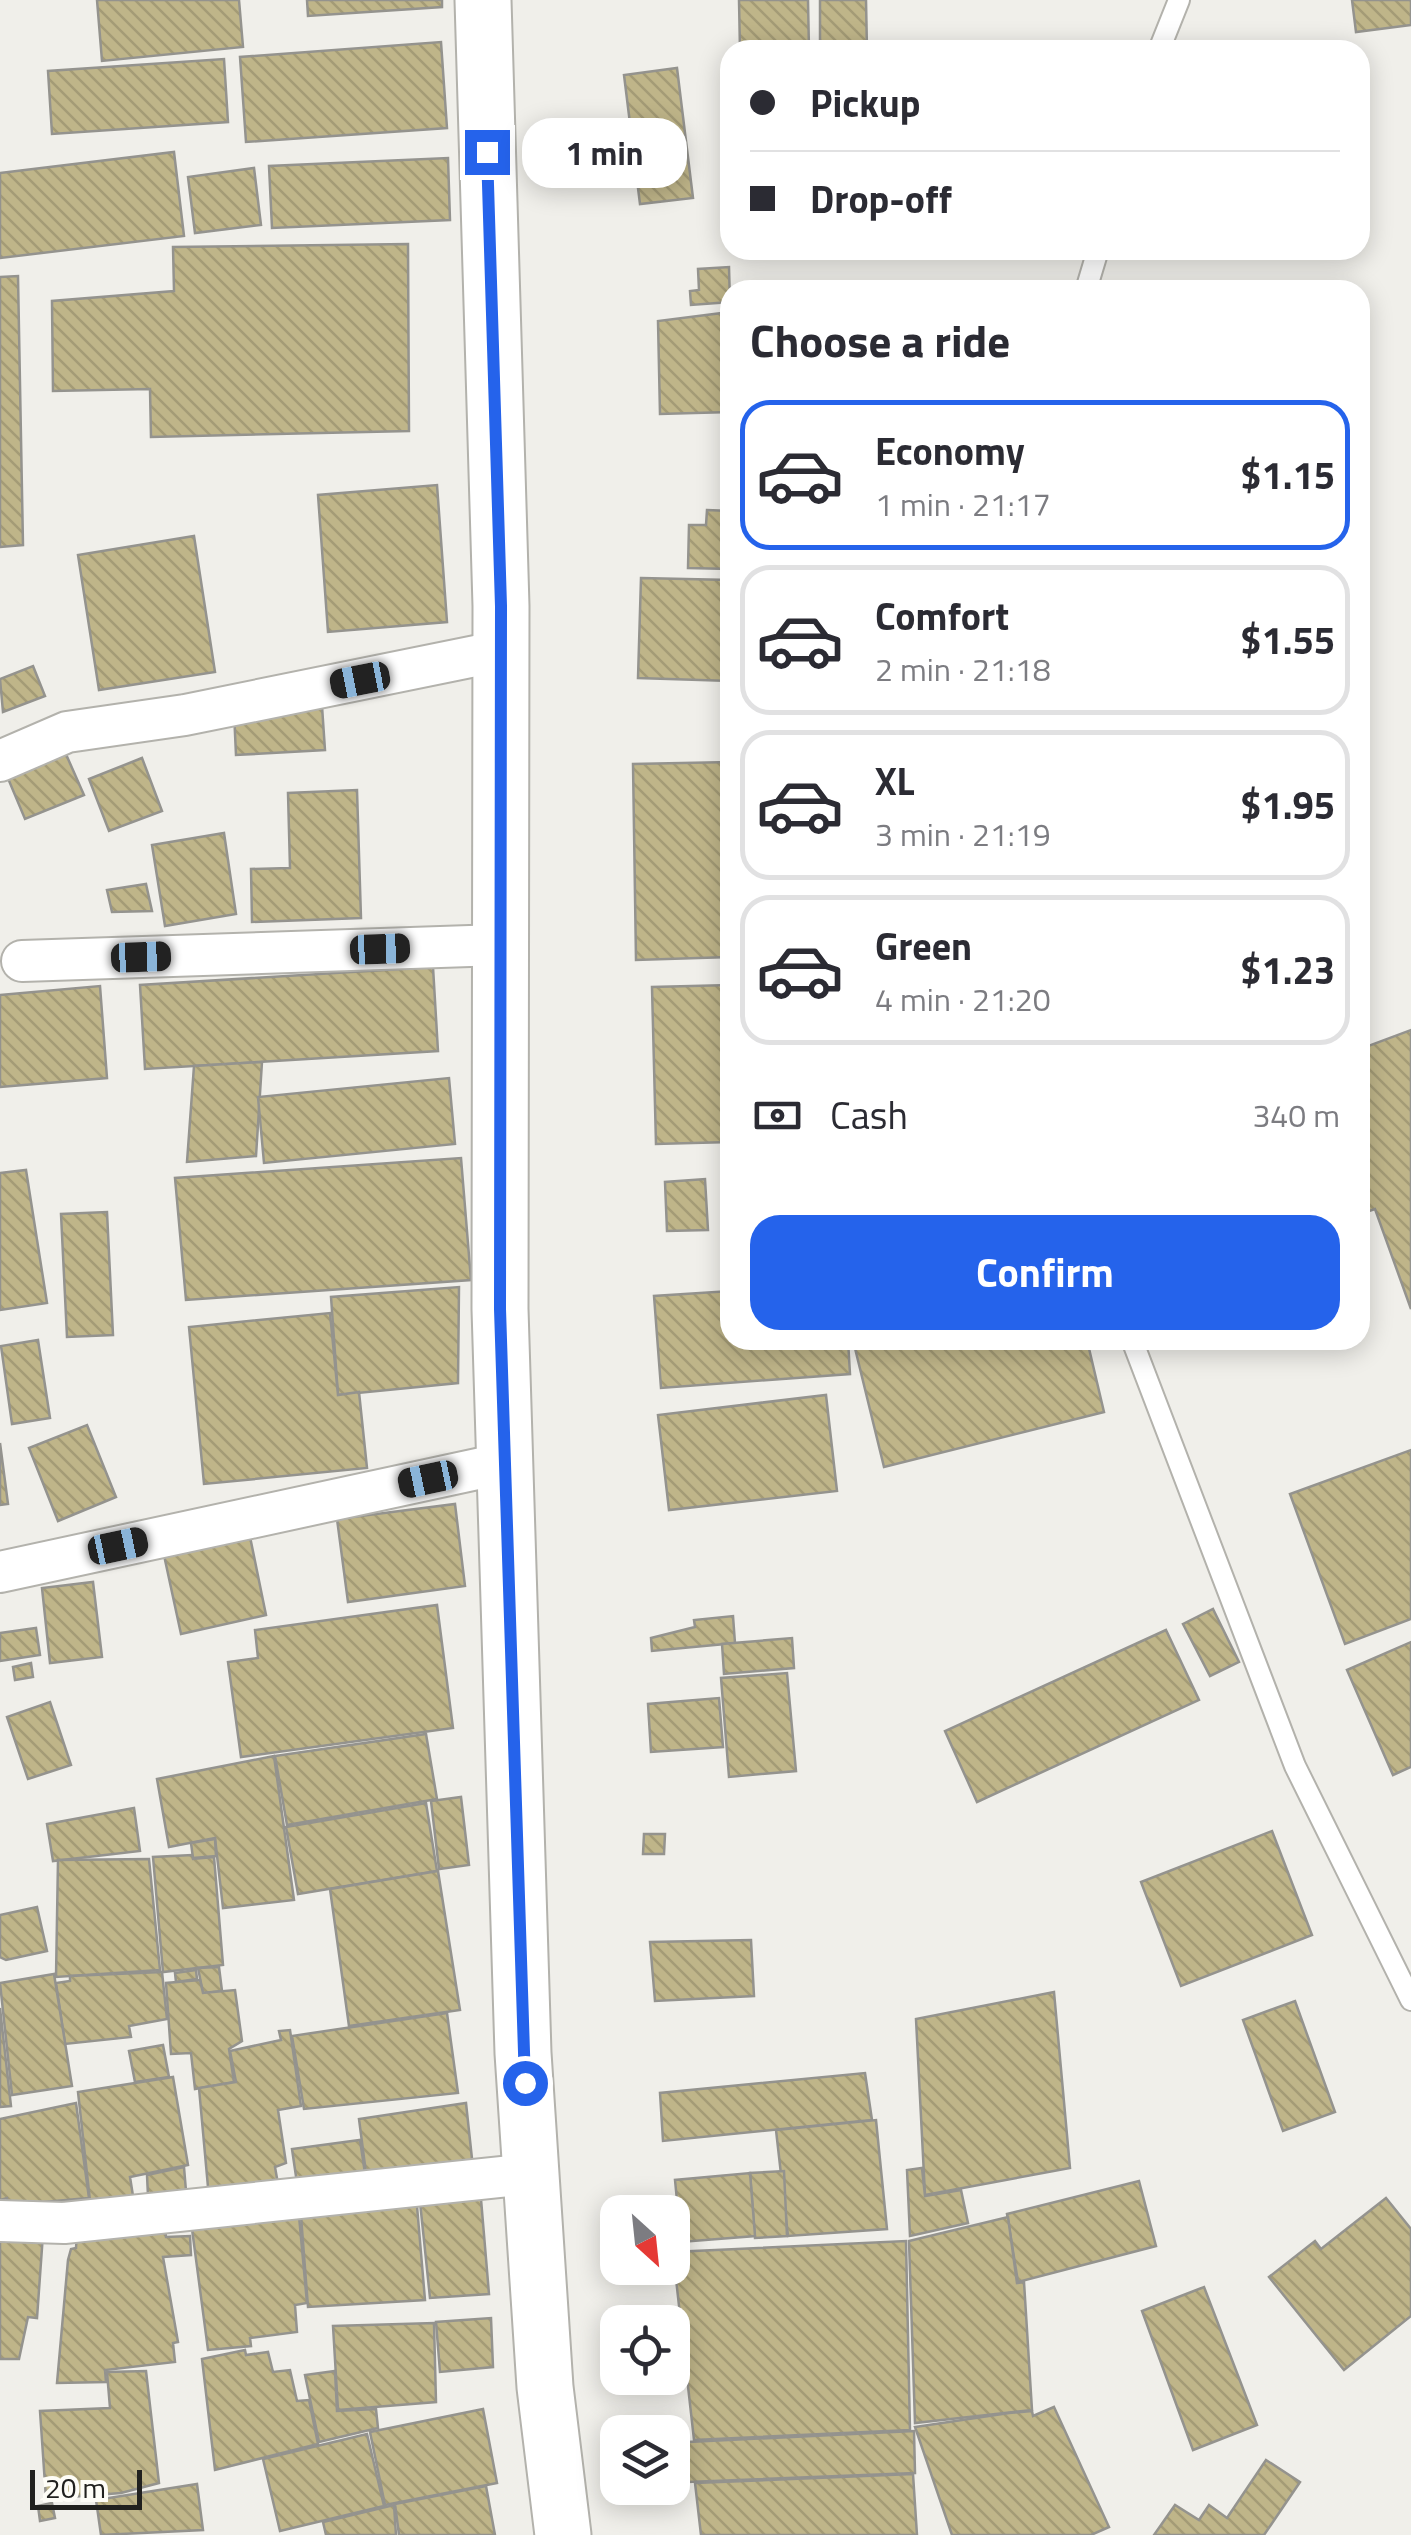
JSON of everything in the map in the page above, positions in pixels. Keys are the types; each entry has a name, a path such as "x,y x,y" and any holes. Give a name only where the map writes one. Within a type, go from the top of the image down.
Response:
{"highway":[{"path":"482,0 500,651 500,1309 529,2174 545,2387 563,2535"}],"street":[{"path":"0,761 66,732 185,715 500,651"},
{"path":"22,961 500,945"},
{"path":"0,1572 505,1462"},
{"path":"0,2221 82,2222 529,2174"}],"lane":[{"path":"1163,40 1179,0"},
{"path":"1136,1350 1295,1766 1411,2000"}],"building":[{"path":"97,0 239,0 243,47 102,61"},
{"path":"307,0 442,0 442,7 308,16"},
{"path":"739,0 808,0 809,40 740,40"},
{"path":"820,0 866,0 867,40 820,40"},
{"path":"1352,0 1411,0 1411,25 1356,32"},
{"path":"441,42 447,128 246,142 240,57"},
{"path":"224,59 228,122 52,134 48,71"},
{"path":"677,68 693,198 640,204 624,75"},
{"path":"174,152 184,236 0,258 0,173"},
{"path":"448,158 450,220 272,228 269,166"},
{"path":"254,168 261,225 195,233 188,177"},
{"path":"408,244 409,431 151,437 150,389 53,391 52,301 174,291 173,247"},
{"path":"729,267 729,280 720,280 720,303 691,305 690,291 699,290 698,269"},
{"path":"18,276 23,545 0,547 0,277"},
{"path":"720,313 720,412 660,414 658,321"},
{"path":"437,485 447,622 328,632 318,495"},
{"path":"707,510 720,511 720,569 688,568 689,525 706,525"},
{"path":"194,536 215,672 99,690 78,555"},
{"path":"641,578 720,580 720,681 638,678"},
{"path":"33,666 45,696 3,712 0,679"},
{"path":"322,706 325,750 236,755 234,712"},
{"path":"65,752 84,795 25,819 7,776"},
{"path":"142,758 162,811 109,831 89,779"},
{"path":"720,762 720,957 636,960 633,764"},
{"path":"357,790 361,918 252,922 251,869 290,868 288,793"},
{"path":"224,833 236,914 165,926 152,845"},
{"path":"146,884 152,911 112,912 107,890"},
{"path":"433,967 438,1051 145,1069 140,985"},
{"path":"720,985 720,1142 656,1144 652,987"},
{"path":"100,986 107,1078 0,1087 0,995"},
{"path":"1411,1030 1411,1309 1375,1209 1370,1211 1370,1045"},
{"path":"262,1062 256,1156 187,1162 194,1066"},
{"path":"449,1078 455,1144 264,1163 258,1097"},
{"path":"461,1158 471,1280 186,1300 175,1178"},
{"path":"26,1170 47,1303 0,1310 0,1173"},
{"path":"705,1179 708,1230 667,1231 665,1182"},
{"path":"107,1212 113,1335 67,1337 61,1214"},
{"path":"459,1287 458,1383 338,1395 331,1297"},
{"path":"720,1292 720,1350 849,1350 850,1374 661,1388 654,1296"},
{"path":"330,1313 338,1395 359,1392 367,1468 204,1484 189,1327"},
{"path":"38,1340 50,1418 12,1424 1,1346"},
{"path":"855,1350 1089,1350 1104,1412 884,1467"},
{"path":"826,1395 837,1491 669,1510 658,1415"},
{"path":"87,1425 116,1497 58,1521 29,1448"},
{"path":"0,1443 8,1504 0,1505"},
{"path":"1411,1450 1411,1619 1345,1644 1290,1494"},
{"path":"455,1504 465,1586 348,1602 337,1519"},
{"path":"248,1527 266,1615 181,1634 162,1546"},
{"path":"93,1582 102,1657 50,1663 42,1588"},
{"path":"437,1605 453,1728 241,1757 228,1662 258,1658 255,1630"},
{"path":"1213,1609 1239,1662 1210,1676 1183,1624"},
{"path":"733,1616 735,1643 652,1651 651,1638 695,1627 694,1620"},
{"path":"36,1628 40,1655 0,1661 0,1633"},
{"path":"1166,1630 1199,1700 977,1802 945,1731"},
{"path":"792,1638 794,1668 724,1674 722,1644"},
{"path":"1411,1642 1411,1767 1393,1775 1347,1670"},
{"path":"31,1663 33,1677 15,1680 13,1667"},
{"path":"787,1673 796,1771 729,1777 721,1678"},
{"path":"719,1698 723,1747 651,1752 648,1704"},
{"path":"50,1702 71,1765 28,1779 7,1717"},
{"path":"426,1734 437,1799 287,1825 275,1756"},
{"path":"274,1756 294,1900 223,1908 215,1838 169,1847 157,1779"},
{"path":"461,1797 469,1865 439,1869 431,1801"},
{"path":"426,1803 437,1871 298,1894 286,1827"},
{"path":"134,1808 140,1851 53,1861 47,1824"},
{"path":"1272,1831 1312,1935 1181,1986 1141,1882"},
{"path":"644,1834 665,1834 664,1854 643,1854"},
{"path":"215,1839 216,1856 193,1858 191,1843"},
{"path":"192,1855 193,1859 214,1857 223,1965 163,1972 153,1857"},
{"path":"149,1859 160,1970 56,1977 58,1860"},
{"path":"438,1871 460,2010 349,2026 330,1889"},
{"path":"37,1907 47,1951 6,1960 0,1957 0,1915"},
{"path":"751,1940 754,1996 655,2001 650,1942"},
{"path":"219,1967 222,1991 203,1993 198,1968"},
{"path":"196,1970 197,1979 176,1982 175,1973"},
{"path":"162,1972 167,2019 129,2026 131,2037 65,2044 56,1983 70,1981 70,1976"},
{"path":"54,1974 72,2086 12,2095 0,1983"},
{"path":"200,1980 203,1993 235,1990 242,2041 229,2049 234,2082 195,2089 191,2053 171,2054 166,1983"},
{"path":"1054,1992 1070,2168 925,2195 916,2019"},
{"path":"1295,2001 1335,2112 1283,2131 1243,2020"},
{"path":"0,2008 11,2106 0,2107"},
{"path":"447,2013 458,2093 304,2109 292,2036"},
{"path":"290,2030 301,2106 278,2110 286,2163 275,2167 278,2184 209,2198 199,2088 236,2082 230,2051 281,2040 279,2031"},
{"path":"163,2045 169,2077 135,2082 129,2051"},
{"path":"865,2073 872,2120 663,2141 660,2093"},
{"path":"173,2077 188,2165 130,2177 133,2196 90,2201 78,2092"},
{"path":"76,2103 89,2198 9,2205 7,2198 0,2200 0,2119"},
{"path":"466,2103 473,2168 367,2181 359,2119"},
{"path":"876,2120 887,2229 788,2236 776,2130"},
{"path":"360,2140 366,2180 298,2190 292,2149"},
{"path":"184,2167 186,2191 148,2196 147,2175"},
{"path":"922,2168 925,2196 961,2190 968,2223 910,2236 907,2170"},
{"path":"784,2171 787,2236 755,2238 750,2173"},
{"path":"750,2173 755,2236 690,2241 690,2195 676,2195 675,2180"},
{"path":"1139,2181 1156,2246 1018,2282 1007,2214"},
{"path":"1386,2198 1411,2229 1411,2316 1344,2370 1269,2277 1315,2241 1321,2249"},
{"path":"481,2199 489,2294 430,2298 420,2202"},
{"path":"417,2206 425,2300 308,2307 301,2216"},
{"path":"299,2216 307,2303 295,2305 297,2332 250,2338 251,2346 208,2350 192,2229"},
{"path":"1008,2217 1017,2283 1024,2282 1032,2410 915,2423 909,2241"},
{"path":"165,2229 166,2237 190,2236 191,2255 163,2257 178,2342 173,2343 175,2362 105,2370 106,2382 57,2383 68,2260 71,2249 76,2248 77,2233"},
{"path":"0,2233 43,2234 37,2318 28,2317 19,2359 0,2359"},
{"path":"906,2241 910,2430 694,2440 689,2395 690,2305 679,2305 677,2285 690,2285 690,2251"},
{"path":"1204,2287 1257,2425 1193,2450 1142,2311"},
{"path":"491,2318 493,2367 440,2372 436,2322"},
{"path":"434,2323 436,2402 338,2410 333,2326"},
{"path":"245,2350 246,2355 268,2352 273,2372 290,2370 297,2401 309,2400 318,2444 215,2470 202,2359"},
{"path":"146,2371 159,2483 121,2493 46,2499 40,2411 110,2408 107,2372"},
{"path":"335,2371 337,2411 376,2409 378,2428 319,2442 305,2375"},
{"path":"1054,2407 1109,2527 1091,2535 952,2535 915,2427 1009,2413 1032,2411 1033,2416"},
{"path":"483,2409 497,2483 385,2505 370,2432"},
{"path":"914,2431 915,2473 690,2482 690,2442"},
{"path":"367,2434 384,2506 280,2531 263,2459"},
{"path":"1266,2460 1300,2482 1264,2535 1154,2535 1175,2505 1199,2520 1209,2505 1227,2518"},
{"path":"913,2474 917,2535 701,2535 695,2483"},
{"path":"197,2484 203,2530 101,2535 96,2500"},
{"path":"486,2486 495,2535 399,2535 395,2504"},
{"path":"52,2503 55,2518 40,2521 38,2506"},
{"path":"394,2505 396,2535 326,2535 323,2522"}],"route":[{"path":"487,152 501,606 500,1309 525,2083"}]}
